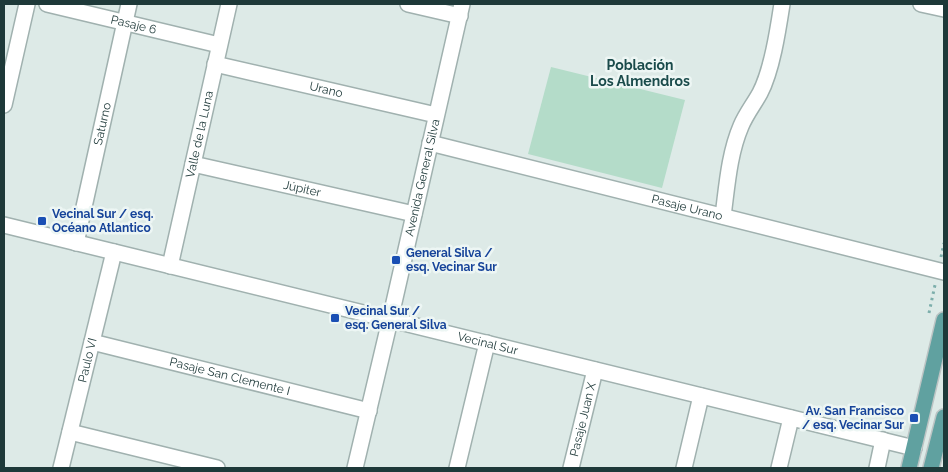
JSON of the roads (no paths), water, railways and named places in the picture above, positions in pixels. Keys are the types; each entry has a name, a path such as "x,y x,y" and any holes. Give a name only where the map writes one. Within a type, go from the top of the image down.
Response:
{"main road":[{"path":"909,468 944,320"},
{"path":"931,468 944,417"}],"street":[{"path":"4,105 27,4"},
{"name":"Pasaje 6","path":"47,4 219,45"},
{"name":"Saturno","path":"76,243 129,4"},
{"name":"Valle de la Luna","path":"170,266 229,4"},
{"path":"408,4 461,10"},
{"path":"723,216 731,158 740,126 760,93 767,73 778,30 782,4"},
{"path":"921,4 944,9"},
{"name":"Avenida General Silva","path":"355,468 461,10"},
{"name":"Urano","path":"215,64 436,115"},
{"name":"Pasaje Urano","path":"430,143 944,272"},
{"name":"Júpiter","path":"193,164 414,214"},
{"name":"Vecinal Sur","path":"4,225 914,448"},
{"name":"Paulo VI","path":"61,468 114,252"},
{"name":"Pasaje San Clemente I","path":"92,342 368,411"},
{"path":"457,468 487,343"},
{"name":"Pasaje Juan X","path":"571,468 595,370"},
{"path":"684,468 701,396"},
{"path":"779,468 791,418"},
{"path":"70,432 217,468"},
{"path":"877,468 883,440"}],"place":[{"name":"Vecinal Sur / esq. Océano Atlantico","path":"42,221"},
{"name":"General Silva / esq. Vecinar Sur","path":"396,260"},
{"name":"Vecinal Sur / esq. General Silva","path":"335,318"},
{"name":"Av. San Francisco / esq. Vecinar Sur","path":"914,418"}],"district":[{"name":"Población Los Almendros","path":"640,74"}]}
